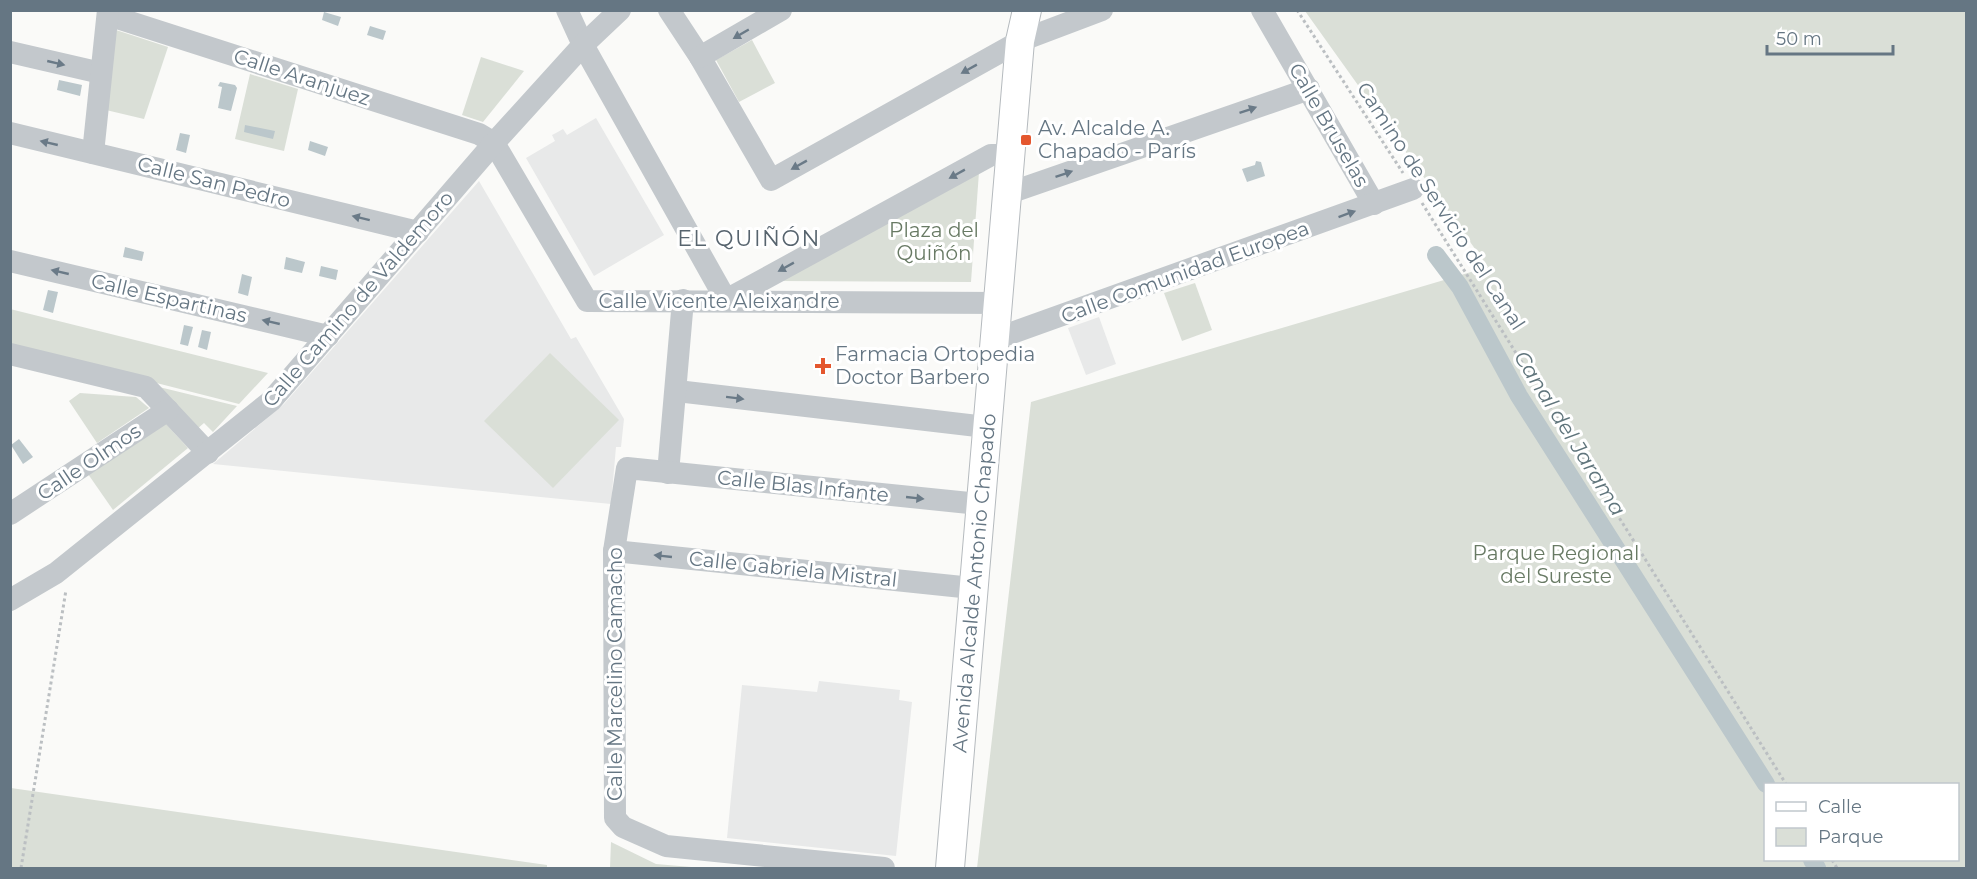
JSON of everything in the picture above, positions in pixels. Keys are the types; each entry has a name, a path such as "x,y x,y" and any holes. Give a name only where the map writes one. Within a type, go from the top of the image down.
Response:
{"main road":[{"name":"Avenida Alcalde Antonio Chapado","path":"951,868 979,504 1009,193 1020,41 1028,10"}],"street":[{"path":"567,10 584,45 726,300 991,155 1011,155"},
{"name":"Calle Camino de Valdemoro","path":"10,600 70,561 271,401 494,143 584,45 620,10"},
{"path":"669,10 700,57 771,180 1020,41 1102,10"},
{"path":"700,57 781,10"},
{"name":"Calle Bruselas","path":"1262,10 1374,204 1413,189"},
{"path":"93,153 108,13"},
{"name":"Calle Aranjuez","path":"108,13 479,134 494,143"},
{"path":"10,52 101,73"},
{"path":"1009,193 1309,88"},
{"name":"Calle San Pedro","path":"10,133 418,232"},
{"name":"Calle Vicente Aleixandre","path":"494,143 587,301 998,303"},
{"name":"Calle Comunidad Europea","path":"995,339 1374,204"},
{"name":"Calle Espartinas","path":"10,261 328,336"},
{"path":"668,473 677,391 683,300"},
{"path":"13,357 146,387 208,453"},
{"path":"677,391 986,427"},
{"name":"Calle Olmos","path":"10,514 168,410"},
{"name":"Calle Blas Infante","path":"627,468 979,504"},
{"name":"Calle Marcelino Camacho","path":"627,468 614,551 615,818 623,827 666,846 884,868"},
{"name":"Calle Gabriela Mistral","path":"614,551 972,588"}],"path":[{"name":"Camino de Servicio del Canal","path":"1298,10 1413,189 1785,783"},
{"path":"21,868 70,561"}],"shaded area":[{"path":"324,12 341,17 338,26 322,20"},
{"path":"370,26 386,31 383,40 367,35"},
{"path":"59,80 82,85 80,96 57,90"},
{"path":"220,82 235,85 237,88 231,111 218,108 222,87 218,86"},
{"path":"596,118 664,235 594,276 526,158 555,141 552,135 563,129 567,135"},
{"path":"245,125 275,131 273,139 244,132"},
{"path":"180,133 190,135 186,153 176,150"},
{"path":"310,141 328,147 325,156 308,150"},
{"path":"1256,161 1261,162 1265,176 1247,182 1242,169 1255,165"},
{"path":"479,181 571,339 576,337 624,419 621,447 616,447 611,504 213,464 284,404"},
{"path":"125,247 144,252 142,261 123,257"},
{"path":"286,257 305,262 302,273 284,269"},
{"path":"321,266 338,270 336,280 319,276"},
{"path":"242,274 252,277 248,296 238,293"},
{"path":"48,290 58,292 53,313 43,310"},
{"path":"1099,317 1116,364 1086,375 1068,328"},
{"path":"184,325 193,327 188,346 180,344"},
{"path":"202,330 211,332 207,350 198,347"},
{"path":"19,439 33,457 23,464 11,445"},
{"path":"819,681 900,690 899,700 912,702 896,856 727,838 742,685 817,692"}],"green space":[{"name":"Parque Regional del Sureste","path":"1305,11 1966,11 1966,868 977,868 1031,402 1488,267"},
{"path":"116,30 168,47 144,119 106,110"},
{"path":"752,40 775,83 739,102 716,60"},
{"path":"481,57 524,71 483,122 462,115"},
{"path":"250,74 298,89 284,151 235,139"},
{"name":"Plaza del Quiñón","path":"979,172 971,282 778,281"},
{"path":"1195,283 1212,330 1182,341 1164,293"},
{"path":"10,309 268,373 239,404 11,346"},
{"path":"550,353 619,420 553,488 484,421"},
{"path":"155,386 237,406 213,432 204,423 197,429"},
{"path":"80,393 136,397 149,408 97,443 69,401"},
{"path":"165,423 188,448 113,510 88,474"},
{"path":"11,788 547,865 547,868 11,868"},
{"path":"611,842 656,864 703,868 610,868"}],"waterway":[{"name":"Canal del Jarama","path":"1436,255 1460,287 1519,396 1765,783"},
{"name":"Canal del Jarama","path":"1813,861 1817,868"}],"place":[{"name":"Av. Alcalde A. Chapado - París","path":"1026,140"},
{"name":"Farmacia Ortopedia Doctor Barbero","path":"823,366"}],"district":[{"name":"EL QUIÑÓN","path":"749,238"}]}
